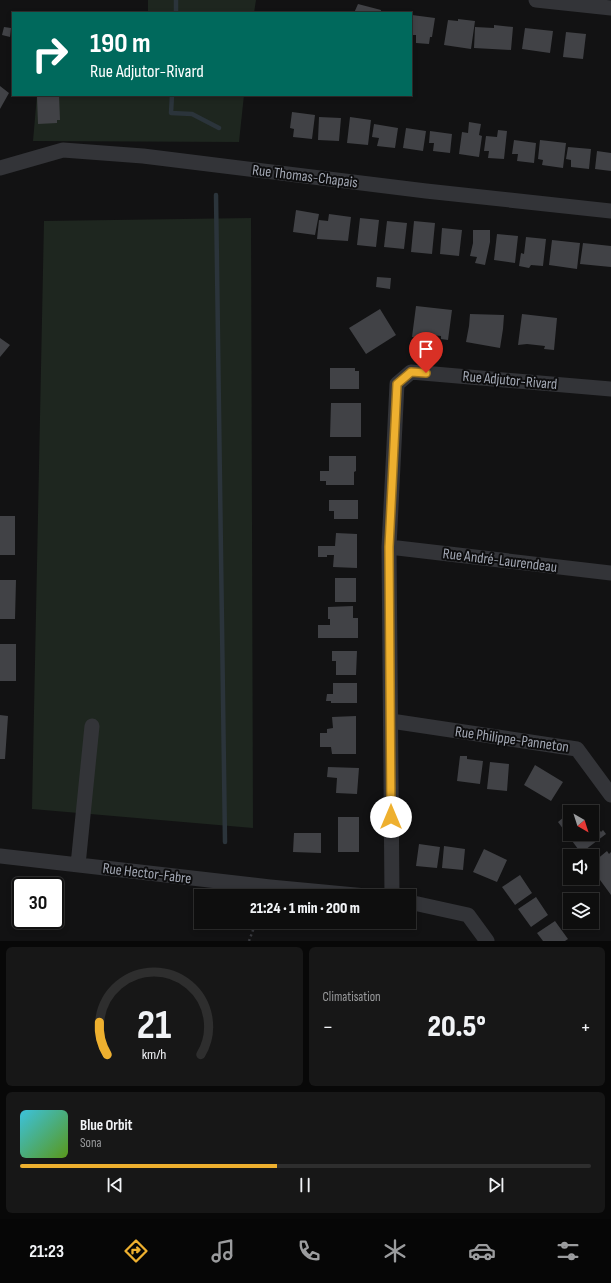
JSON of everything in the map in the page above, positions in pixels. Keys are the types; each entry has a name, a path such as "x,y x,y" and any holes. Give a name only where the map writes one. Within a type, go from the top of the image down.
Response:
{"street":[{"path":"536,0 611,8"},
{"name":"Rue Thomas-Chapais","path":"0,168 63,150 143,156 418,190 611,211"},
{"name":"Rue Adjutor-Rivard","path":"392,889 389,547 397,384 411,372 611,389"},
{"name":"Rue André-Laurendeau","path":"389,547 611,573"},
{"name":"Rue Philippe-Panneton","path":"391,721 577,749 611,795"},
{"path":"78,865 92,726"},
{"name":"Rue Hector-Fabre","path":"0,856 291,889"},
{"path":"416,904 468,915 487,941"}],"path":[{"path":"249,941 253,929"}],"shaded area":[{"path":"148,0 256,0 254,12 148,12"},
{"path":"37,96 244,96 239,142 33,141"},
{"path":"251,218 253,828 32,809 44,221"}],"building":[{"path":"358,4 381,10 381,12 354,12"},
{"path":"412,15 435,18 432,37 430,37 429,44 416,43 416,35 412,35"},
{"path":"458,19 475,21 471,49 444,45 448,20 458,21"},
{"path":"494,25 513,27 511,50 474,48 475,27 494,28"},
{"path":"4,27 11,28 10,37 2,35"},
{"path":"525,28 553,31 550,53 522,49"},
{"path":"566,32 586,34 583,59 563,57"},
{"path":"0,86 9,93 0,109"},
{"path":"59,96 60,120 57,120 57,123 38,124 37,97"},
{"path":"292,112 315,115 312,139 293,137 294,129 290,128"},
{"path":"319,117 341,118 339,141 318,140"},
{"path":"350,117 371,120 368,145 347,143"},
{"path":"469,122 481,124 479,135 482,136 479,157 459,154 462,132 468,133"},
{"path":"374,124 398,128 395,148 377,146 379,138 372,137"},
{"path":"406,128 426,131 423,151 403,148"},
{"path":"498,130 507,131 504,159 488,158 489,151 484,151 486,136 497,137"},
{"path":"430,131 452,134 450,153 433,151 434,143 429,143"},
{"path":"514,140 536,143 534,163 517,161 518,154 512,154"},
{"path":"540,140 566,143 563,168 542,165 543,160 538,159"},
{"path":"568,147 591,149 589,169 571,167 571,160 566,159"},
{"path":"597,151 611,153 611,171 595,169"},
{"path":"296,210 319,214 315,235 293,232"},
{"path":"329,214 351,217 348,241 317,239 319,220 328,221"},
{"path":"360,218 379,220 376,247 357,245"},
{"path":"387,221 407,223 404,249 384,247"},
{"path":"414,221 435,223 432,254 411,252"},
{"path":"442,228 462,230 459,256 440,254"},
{"path":"473,230 490,230 490,242 485,265 475,263 477,257 470,256 473,243"},
{"path":"497,234 518,236 515,263 494,260"},
{"path":"526,237 546,239 543,266 531,265 529,268 519,266 521,253 524,254"},
{"path":"552,240 580,243 577,269 549,265"},
{"path":"583,243 611,246 611,267 580,264"},
{"path":"377,277 391,278 390,289 376,287"},
{"path":"416,306 452,310 448,340 441,339 441,336 423,334 421,338 412,337"},
{"path":"380,309 396,335 366,354 349,328"},
{"path":"470,314 504,315 500,348 466,342"},
{"path":"522,314 557,318 554,350 544,349 545,346 527,344 518,345"},
{"path":"0,338 10,345 0,357"},
{"path":"330,368 355,368 355,371 359,371 359,389 330,389"},
{"path":"331,403 361,403 361,437 330,437"},
{"path":"329,456 356,456 354,485 326,485 326,481 320,481 320,471 329,471"},
{"path":"329,500 358,500 358,519 334,519 334,511 329,511"},
{"path":"0,516 15,516 15,555 0,555"},
{"path":"336,533 357,534 357,568 333,567 334,555 318,557 318,546 335,546"},
{"path":"335,578 356,578 356,602 335,602"},
{"path":"0,580 16,580 15,619 0,619"},
{"path":"353,606 353,618 358,618 358,638 318,638 318,625 330,625 330,619 328,619 328,607"},
{"path":"0,644 16,644 16,681 0,681"},
{"path":"332,651 357,651 356,675 336,675 336,661 332,661"},
{"path":"333,683 357,683 357,703 331,703 331,701 326,701 327,694 333,694"},
{"path":"0,715 8,716 5,759 0,759"},
{"path":"356,716 356,754 332,754 331,747 320,747 320,733 327,733 327,729 333,728 332,717"},
{"path":"460,756 467,756 467,759 483,761 480,784 457,781"},
{"path":"490,762 509,764 507,791 487,789"},
{"path":"535,765 563,782 551,801 524,785"},
{"path":"328,767 359,768 357,794 336,793 337,778 327,777"},
{"path":"338,817 359,817 359,852 338,852"},
{"path":"563,818 563,829 558,822"},
{"path":"599,829 601,832 603,830 606,834 599,839"},
{"path":"294,833 321,833 321,853 293,852"},
{"path":"572,841 597,841 586,849 578,849"},
{"path":"419,844 440,847 437,868 416,866"},
{"path":"444,846 465,849 463,870 442,868"},
{"path":"484,849 507,860 497,882 473,872"},
{"path":"607,851 609,854 611,852 611,895 599,879 599,858"},
{"path":"520,875 532,893 515,905 502,887"},
{"path":"536,897 548,915 531,927 518,909"},
{"path":"555,921 568,939 565,941 543,941 537,933"}],"waterway":[{"path":"176,0 176,12"},
{"path":"172,96 171,113 192,114 219,128"},
{"path":"216,195 225,842"}],"route":[{"path":"391,817 389,547 397,384 411,372 426,373"}]}
